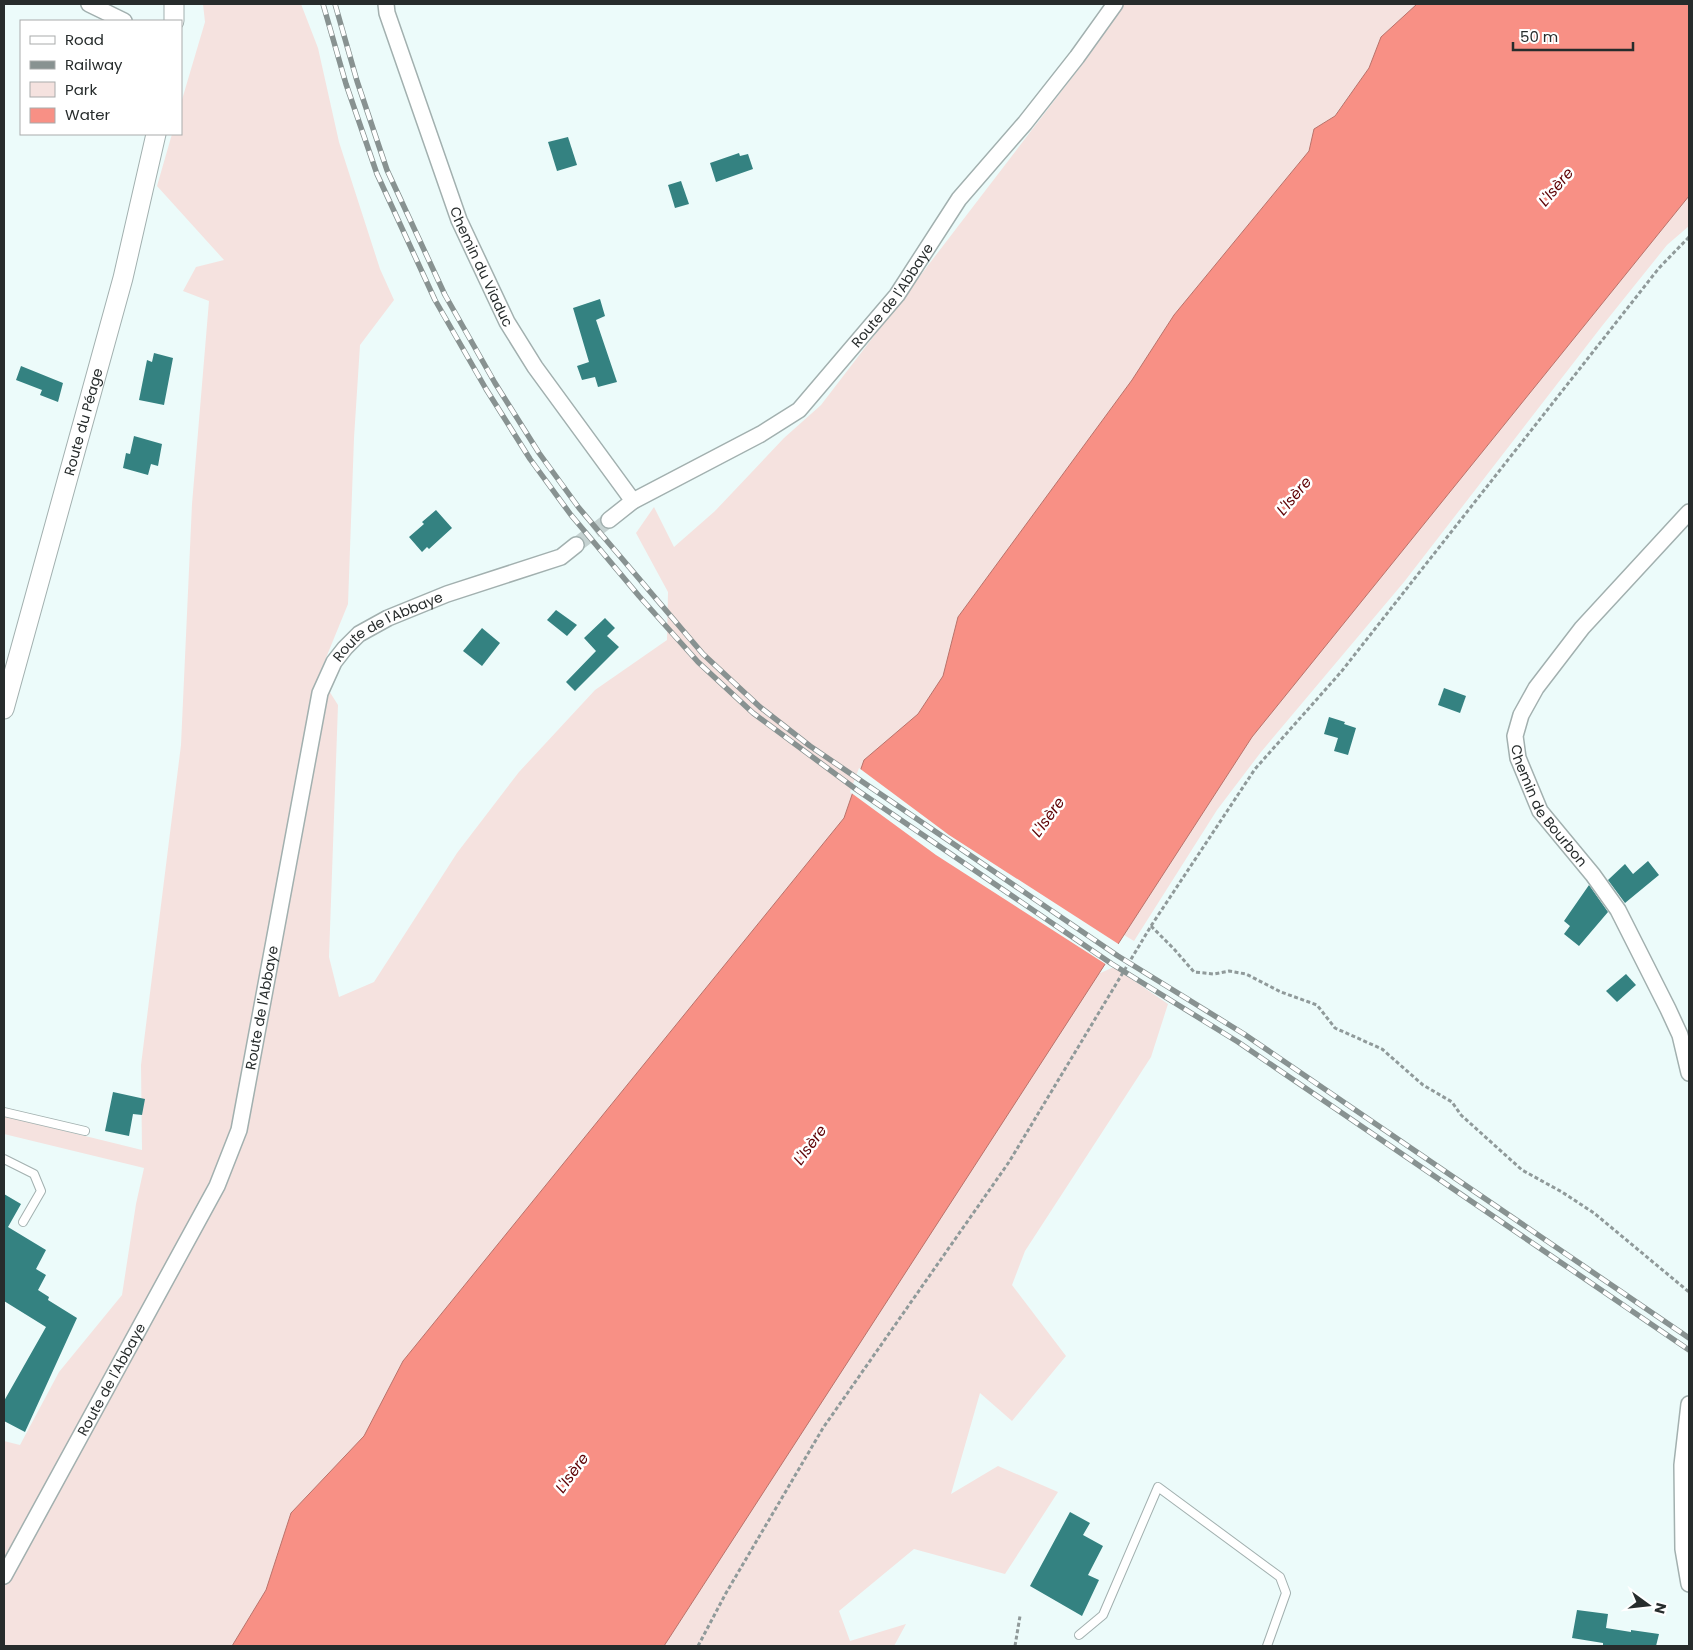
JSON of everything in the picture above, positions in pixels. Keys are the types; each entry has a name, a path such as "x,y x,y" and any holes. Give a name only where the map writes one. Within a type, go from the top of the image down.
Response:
{"street":[{"path":"89,4 122,20"},
{"path":"174,4 174,20"},
{"name":"Chemin du Viaduc","path":"386,4 459,220 507,322 535,368 632,501"},
{"name":"Route de l'Abbaye","path":"609,520 632,501 762,434 799,410 897,295 959,199 1025,123 1078,57 1115,4"},
{"name":"Route du Péage","path":"4,709 123,278 156,135"},
{"name":"Chemin de Bourbon","path":"1689,512 1582,628 1536,688 1521,715 1515,736 1518,758 1540,811 1593,875 1618,910 1680,1035 1689,1073"},
{"name":"Route de l'Abbaye","path":"4,1576 216,1186 239,1130 320,693 334,662 359,634 388,618 447,594 561,557 576,545"},
{"path":"1689,1404 1682,1465 1684,1549 1689,1584"}],"lane":[{"path":"4,1112 85,1131"},
{"path":"4,1158 34,1174 41,1191 23,1222"},
{"path":"1079,1635 1103,1616 1158,1487 1280,1577 1286,1593 1267,1646"}],"path":[{"path":"698,1646 726,1593 823,1428 1009,1162 1151,926 1255,769 1342,672 1659,268 1689,236"},
{"path":"1151,926 1194,972 1214,974 1229,971 1246,974 1281,992 1317,1005 1335,1028 1382,1049 1423,1085 1452,1102 1460,1115 1522,1170 1562,1192 1594,1213 1689,1292"},
{"path":"1015,1646 1020,1616"}],"green space":[{"path":"203,4 301,4 318,48 339,142 380,269 394,300 360,345 354,438 348,604 319,675 338,705 329,957 339,997 374,982 457,853 519,772 595,690 667,640 668,592 636,533 654,507 674,547 715,511 784,438 821,405 1087,58 1123,4 1417,4 1381,37 1369,68 1334,116 1314,129 1309,151 1174,315 1132,380 958,617 943,676 918,714 864,760 844,818 403,1361 364,1436 291,1513 266,1590 232,1646 4,1646 4,1441 20,1445 59,1372 122,1295 136,1204 144,1168 4,1134 4,1116 142,1150 141,1065 181,745 192,504 209,301 183,291 196,267 224,260 157,186 172,135 182,135 182,100 205,22"},
{"path":"1689,196 1689,226 1667,245 1404,582 1261,752 1217,810 1134,941 1124,935 1252,737"},
{"path":"1114,967 1168,1004 1151,1057 1025,1251 1012,1285 1066,1356 1012,1421 980,1393 951,1494 998,1466 1058,1492 1005,1574 914,1549 839,1611 850,1641 906,1624 894,1646 664,1646 1098,974"}],"water":[{"name":"L'Isère","path":"1417,4 1689,4 1689,196 1252,737 664,1646 232,1646 266,1590 291,1513 364,1436 403,1361 844,818 864,760 918,714 943,676 958,617 1132,380 1174,315 1309,151 1314,129 1335,116 1369,68 1381,37"}],"pier":[{"path":"859,768 949,835 1120,945 1107,965 936,855 850,792"}],"building":[{"path":"568,137 577,165 557,171 548,142"},
{"path":"739,153 740,156 748,154 753,169 716,182 710,163"},
{"path":"681,181 689,204 675,208 668,185"},
{"path":"600,299 605,316 596,320 617,382 598,387 595,377 582,380 577,366 589,362 573,308"},
{"path":"154,353 173,358 164,405 139,400 147,360 152,362"},
{"path":"21,366 63,383 58,402 40,395 42,390 16,380"},
{"path":"134,436 162,444 158,466 151,464 148,475 123,468 126,453 130,454"},
{"path":"436,510 452,528 429,549 427,547 422,552 409,537"},
{"path":"556,610 577,625 567,636 547,620"},
{"path":"605,618 615,628 607,636 619,647 575,691 566,682 596,651 584,638"},
{"path":"482,628 500,643 482,666 463,651"},
{"path":"1444,688 1466,696 1460,713 1438,705"},
{"path":"1329,717 1356,728 1348,755 1334,751 1338,738 1324,734"},
{"path":"1648,861 1659,875 1625,903 1608,880 1625,864 1633,874"},
{"path":"1589,885 1608,912 1579,946 1564,934 1570,926 1564,921"},
{"path":"1626,974 1636,985 1617,1002 1606,991"},
{"path":"113,1092 145,1099 142,1115 133,1114 129,1136 105,1131"},
{"path":"4,1194 21,1204 8,1227 46,1250 36,1269 46,1275 38,1290 49,1297 48,1300 77,1318 25,1432 4,1421 4,1401 46,1327 4,1301"},
{"path":"1070,1512 1090,1523 1083,1535 1103,1546 1088,1575 1099,1580 1082,1616 1030,1586"},
{"path":"1577,1610 1608,1614 1606,1628 1659,1634 1656,1646 1603,1646 1603,1643 1572,1638"}],"tunnel":[{"path":"576,545 609,520"}],"railway":[{"path":"323,4 346,84 377,174 435,300 486,389 530,459 571,515 698,662 753,713 857,790 1112,964 1238,1042 1689,1350"},
{"path":"335,4 357,81 387,170 445,295 495,383 539,453 579,508 703,654 760,707 810,746 1118,956 1244,1034 1689,1338"}]}
